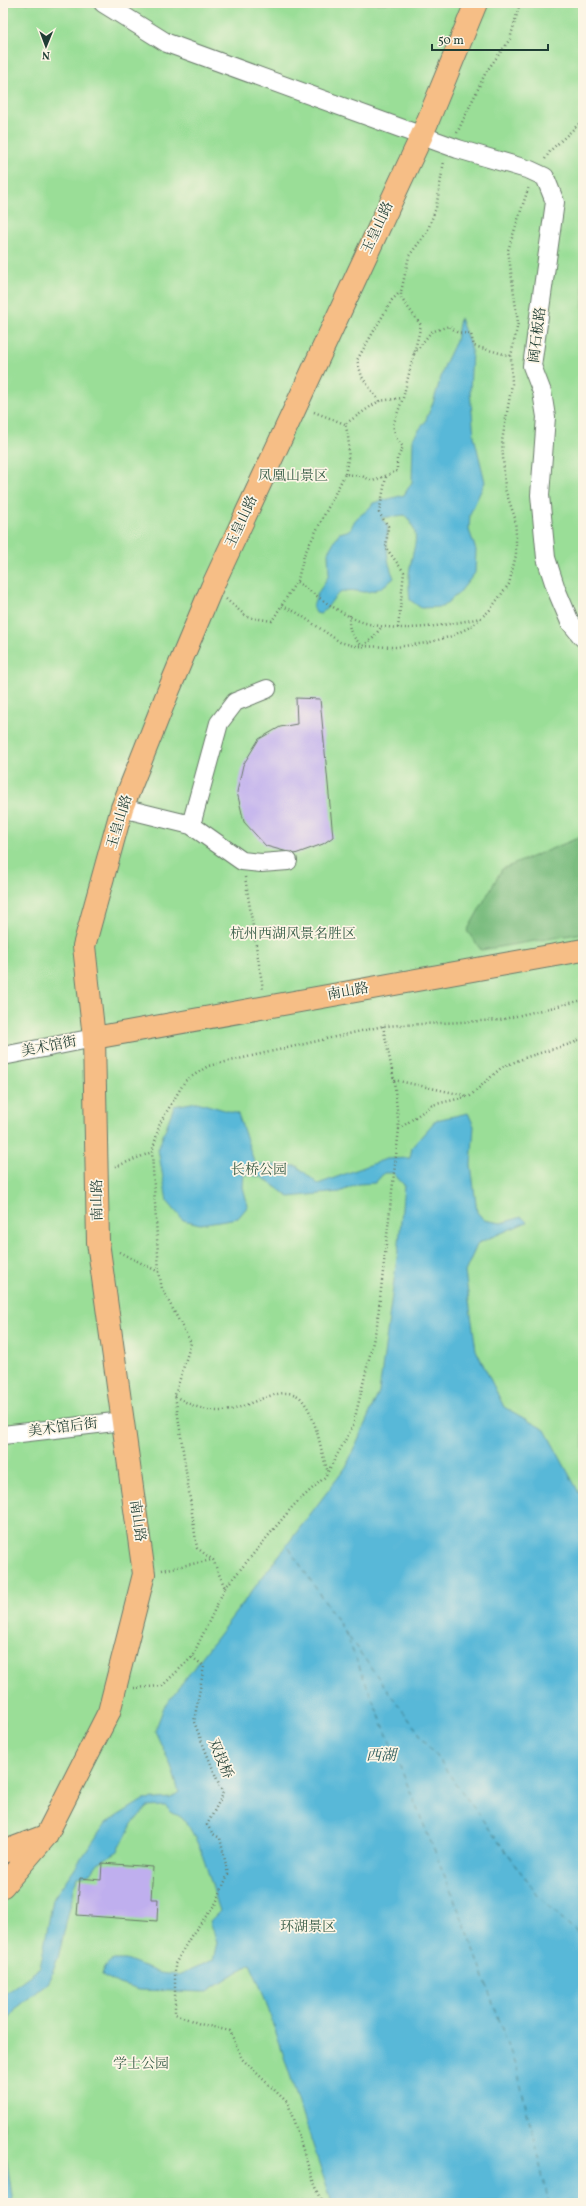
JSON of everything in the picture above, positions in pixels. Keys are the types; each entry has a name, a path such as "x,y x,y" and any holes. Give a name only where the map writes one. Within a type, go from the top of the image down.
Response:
{"main road":[{"name":"玉皇山路","path":"94,1038 84,946 122,808 212,587 295,405 422,135 476,3"},
{"name":"南山路","path":"3,1886 46,1836 109,1712 144,1574 98,1242 94,1038 583,950"},
{"path":"3,1852 46,1836"}],"street":[{"name":"阔石板路","path":"103,3 166,43 451,146 545,177 555,202 532,366 542,392 546,417 540,495 543,535 546,558 556,589 570,622 583,638"},
{"path":"192,825 219,723 235,702 267,689"},
{"path":"122,808 192,825 242,861 260,863 288,861"},
{"name":"美术馆街","path":"3,1056 94,1038"},
{"name":"美术馆后街","path":"3,1435 123,1421"}],"path":[{"path":"345,474 362,476 373,481 397,472 397,459 403,447 396,438 393,425 403,398 421,325 401,298 409,256 426,232 436,208 440,175 467,108 486,72 510,39 520,3"},
{"path":"282,606 296,612 340,642 354,646 396,647 427,643 452,636 470,627 489,611 509,584 516,555 515,518 505,489 502,441 512,384 511,356 518,323 508,250 524,199 536,173 552,150 583,120"},
{"path":"379,401 362,377 357,360 392,300 401,292"},
{"path":"413,356 432,332 449,326 457,332 471,334 474,346 511,356"},
{"path":"345,424 379,401 403,398"},
{"path":"212,587 247,617 272,621 297,582 304,554 345,474 350,452 350,438 345,424 295,405"},
{"path":"386,477 379,513 388,526 386,548 404,572 398,628"},
{"path":"297,582 350,615 364,622 382,626 419,628 481,618"},
{"path":"350,615 348,625 349,631 354,639 363,646"},
{"path":"363,646 373,638 382,626"},
{"path":"242,861 266,1007"},
{"path":"225,1588 213,1560 198,1548 175,1395 191,1343 162,1289 159,1272 152,1152 160,1123 184,1081 208,1066 383,1026 500,1020 583,1000"},
{"path":"115,1688 162,1686 192,1657 225,1588 294,1506 325,1477 352,1426 377,1325 399,1129 394,1080 383,1026"},
{"path":"399,1129 432,1105 470,1096 502,1067 527,1057 570,1044 583,1038"},
{"path":"394,1080 470,1096"},
{"path":"97,1174 152,1152"},
{"path":"98,1242 159,1272"},
{"path":"175,1395 187,1404 201,1409 230,1410 287,1392 297,1394 304,1401 315,1425 319,1446 328,1472"},
{"path":"144,1574 213,1560"},
{"name":"双投桥","path":"192,1657 204,1666 194,1722 223,1794 206,1825 213,1834 220,1838 228,1874 216,1902 191,1936 175,1964 175,2014 200,2024 230,2031 242,2059 258,2076 288,2103 312,2178 323,2203"}],"green space":[{"name":"杭州西湖风景名胜区","path":"3,3 583,3 583,2203 3,2203 3,1884 17,1869 3,1865"},
{"path":"583,836 583,933 481,950 467,931 502,869"}],"water":[{"path":"460,318 472,351 470,391 474,436 485,482 470,514 469,530 476,550 475,573 459,593 442,607 421,608 410,600 409,576 415,541 414,529 411,522 405,515 381,518 388,526 387,552 389,565 394,578 376,590 363,592 350,590 342,592 336,596 323,612 320,614 316,613 313,606 318,593 329,575 328,552 339,533 348,531 357,518 368,510 373,503 404,495 412,482 413,438 425,422 433,403 445,364 456,341"},
{"name":"西湖","path":"197,1102 238,1114 255,1164 297,1166 318,1184 386,1159 410,1158 412,1147 436,1120 468,1113 474,1126 471,1165 477,1212 484,1220 501,1223 522,1217 527,1222 478,1243 465,1272 476,1350 504,1407 545,1430 583,1500 583,2203 332,2203 263,1993 250,1964 206,1992 139,1990 119,1984 102,1975 104,1967 112,1960 126,1960 160,1973 178,1975 213,1960 217,1942 210,1921 220,1911 205,1863 195,1838 183,1819 170,1811 166,1806 147,1807 132,1824 118,1851 98,1863 91,1873 77,1877 58,1958 48,1982 17,2008 3,2026 3,1995 40,1968 53,1899 106,1823 143,1800 171,1798 179,1792 171,1766 155,1731 164,1707 346,1467 379,1392 399,1243 404,1185 393,1173 384,1173 375,1183 358,1184 340,1192 289,1197 262,1177 244,1174 243,1187 248,1206 238,1218 200,1224 183,1220 167,1201 158,1149 174,1106"},
{"path":"3,2151 6,2157 13,2203 3,2203"}],"building":[{"path":"296,698 320,699 333,837 323,844 295,854 266,846 244,822 237,792 243,765 259,739 280,727 297,724"},
{"path":"102,1863 153,1867 151,1899 158,1899 157,1921 77,1915 80,1878 101,1880"}],"ferry route":[{"path":"289,1548 345,1632 539,1897 583,1938"},
{"path":"345,1632 468,1933 517,2070 549,2203"}],"park label":[{"name":"凤凰山景区","path":"293,476"},
{"name":"长桥公园","path":"259,1170"},
{"name":"环湖景区","path":"308,1927"},
{"name":"学士公园","path":"141,2064"}]}
